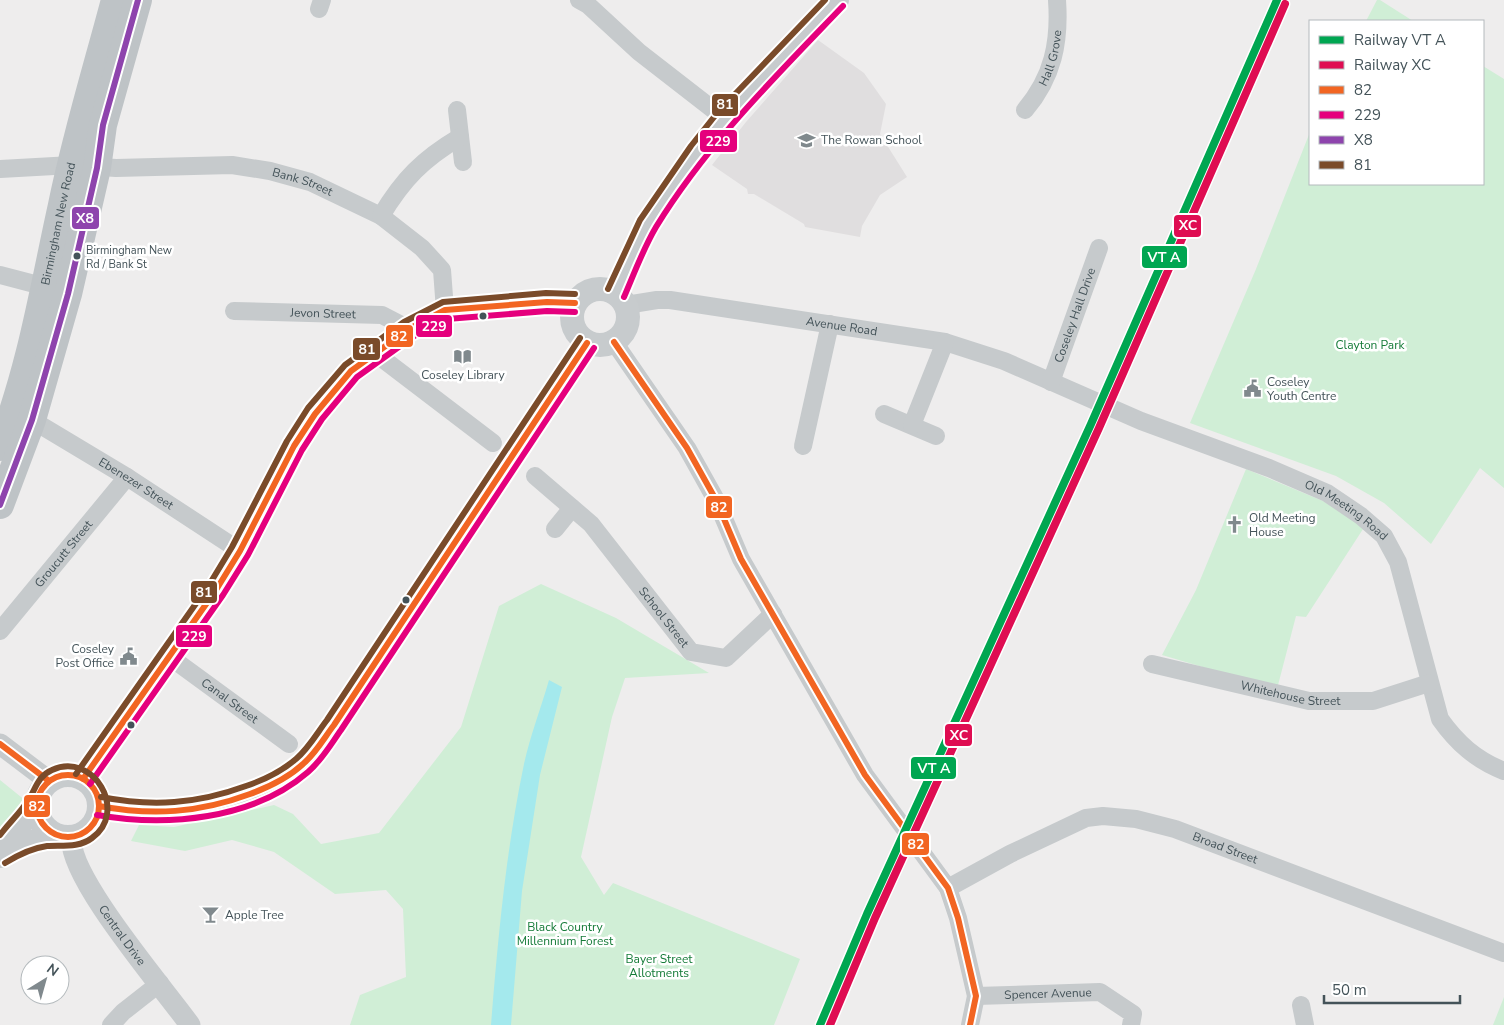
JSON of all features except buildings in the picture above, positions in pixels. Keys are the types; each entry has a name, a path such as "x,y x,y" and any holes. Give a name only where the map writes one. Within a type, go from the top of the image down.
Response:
{"highway":[{"name":"Birmingham New Road","path":"0,447 68,294 84,167 114,0"},
{"name":"Birmingham New Road","path":"0,505 16,409 46,287 84,167 103,125 138,0"}],"main road":[{"path":"621,299 599,288 587,292 575,303 572,323 578,334 587,343 599,346 614,342 627,327 621,299 648,224 724,118 837,0"},
{"path":"83,778 216,590 240,551 294,446 315,414 351,371 409,329 445,310 548,302 575,303"},
{"path":"99,806 127,812 166,814 198,811 224,805 277,783 308,760 339,717 587,343"},
{"path":"0,856 16,846 64,836 86,831 92,825 98,815 99,806 94,790 83,778 66,775 48,781 39,794 37,803 38,817 43,825 64,836"},
{"path":"0,849 37,803"}],"street":[{"path":"579,0 588,5 639,52 724,118"},
{"name":"Hall Grove","path":"1025,110 1036,97 1052,61 1059,29 1057,0"},
{"path":"457,110 463,162"},
{"path":"381,216 396,191 416,168 434,153 460,137"},
{"name":"Bank Street","path":"0,169 232,165 310,182 381,216 422,248 442,270 445,310"},
{"name":"Coseley Hall Drive","path":"1051,382 1099,248"},
{"path":"0,275 46,287"},
{"name":"Avenue Road","path":"621,299 670,300 945,342 1004,361 1051,382"},
{"name":"Jevon Street","path":"234,311 382,315 409,329"},
{"path":"803,446 830,324"},
{"path":"614,342 687,448 716,500 741,560 865,775 943,881 958,918 976,996 970,1025"},
{"path":"912,425 945,342"},
{"path":"375,354 493,443"},
{"name":"Old Meeting Road","path":"1051,382 1141,421 1269,468 1327,493 1361,516 1384,536 1398,562 1440,719 1454,739 1485,764 1504,771"},
{"name":"Ebenezer Street","path":"16,409 127,477 240,551"},
{"path":"884,414 936,436"},
{"name":"School Street","path":"535,476 592,524 691,652 726,658 773,614"},
{"name":"Groucutt Street","path":"0,631 127,477"},
{"path":"555,529 572,508"},
{"name":"Canal Street","path":"170,657 289,744"},
{"name":"Whitehouse Street","path":"1152,664 1309,701 1373,701 1429,683"},
{"path":"0,744 48,781"},
{"name":"Broad Street","path":"943,881 1010,854 1086,818 1102,816 1136,819 1175,829 1504,953"},
{"name":"Central Drive","path":"64,836 73,851 80,871 93,896 190,1025"},
{"path":"111,1025 160,983"},
{"name":"Spencer Avenue","path":"976,996 1100,992 1133,1014 1131,1025"},
{"path":"1301,1006 1305,1025"}],"shaded area":[{"name":"The Rowan School","path":"818,40 864,73 886,104 880,134 907,177 880,195 862,226 860,237 805,227 804,224 754,194 748,194 747,189 712,165 746,122"}],"green space":[{"path":"1377,0 1380,0 1411,20 1367,20"},
{"name":"Clayton Park","path":"1484,67 1504,79 1504,488 1480,468 1431,544 1384,503 1336,476 1190,423 1256,269 1309,135 1309,185 1484,185"},
{"path":"1246,469 1323,501 1365,526 1306,617 1296,616 1277,689 1162,655 1196,590"},
{"path":"541,584 616,618 709,673 625,678 612,717 581,857 604,895 613,883 800,959 774,1025 350,1025 360,995 406,977 403,909 386,890 335,894 274,852 232,840 185,851 131,841 139,825 174,827 274,805 293,814 321,844 379,833 461,727 499,606"},
{"path":"0,780 26,801 0,835"},
{"path":"1504,997 1504,1025 1493,1025"}],"water":[{"path":"549,680 562,687 540,775 522,891 511,1025 491,1025 507,861 512,829 526,754"}],"transit line":[{"name":"X8","path":"0,505 32,420 68,294 97,168 103,125 138,0"},
{"name":"81","path":"608,289 640,220 691,146 718,112 825,0"},
{"path":"820,1025 867,914 1091,424 1277,0"},
{"name":"229","path":"624,297 656,227 697,167 744,112 843,6"},
{"name":"81","path":"76,774 209,585 232,547 287,441 308,408 345,365 404,322 443,302 546,293 575,294"},
{"name":"82","path":"83,779 216,590 240,551 294,446 315,414 351,371 409,329 445,310 547,302 575,303"},
{"name":"229","path":"90,784 223,595 248,555 302,450 322,419 357,377 414,336 447,319 547,311 575,312"},
{"name":"81","path":"101,797 156,803 210,797 266,778 301,755 327,720 580,338"},
{"name":"82","path":"614,342 687,448 716,500 741,559 865,775 948,888 958,918 976,996 970,1025"},
{"name":"82","path":"99,806 157,812 194,809 231,800 271,785 291,774 308,760 334,725 587,343"},
{"name":"229","path":"97,815 151,820 208,816 262,801 286,788 308,772 326,752 341,730 594,348"},
{"name":"82","path":"0,744 49,781"},
{"name":"81","path":"0,835 26,804 40,779 52,770 67,766 81,769 92,776 101,787 106,800 107,813 103,827 92,838 76,845 36,848 5,863"},
{"name":"82","path":"68,775 80,777 90,784 97,794 99,806 97,818 90,828 80,835 68,837 56,835 46,828 39,818 37,806 39,794 46,784 56,777 68,775"}],"rail line":[{"name":"XC","path":"830,1025 875,918 1099,428 1285,4"}],"place":[{"name":"The Rowan School","path":"807,140"},
{"name":"Birmingham New Rd / Bank St","path":"77,256"},
{"name":"Coseley Library","path":"463,356"},
{"name":"Coseley Youth Centre","path":"1253,389"},
{"name":"Old Meeting House","path":"1235,525"},
{"name":"Coseley Post Office","path":"128,656"},
{"name":"Apple Tree","path":"211,915"}],"park label":[{"name":"Black Country Millennium Forest","path":"565,934"},
{"name":"Bayer Street Allotments","path":"659,966"}]}
